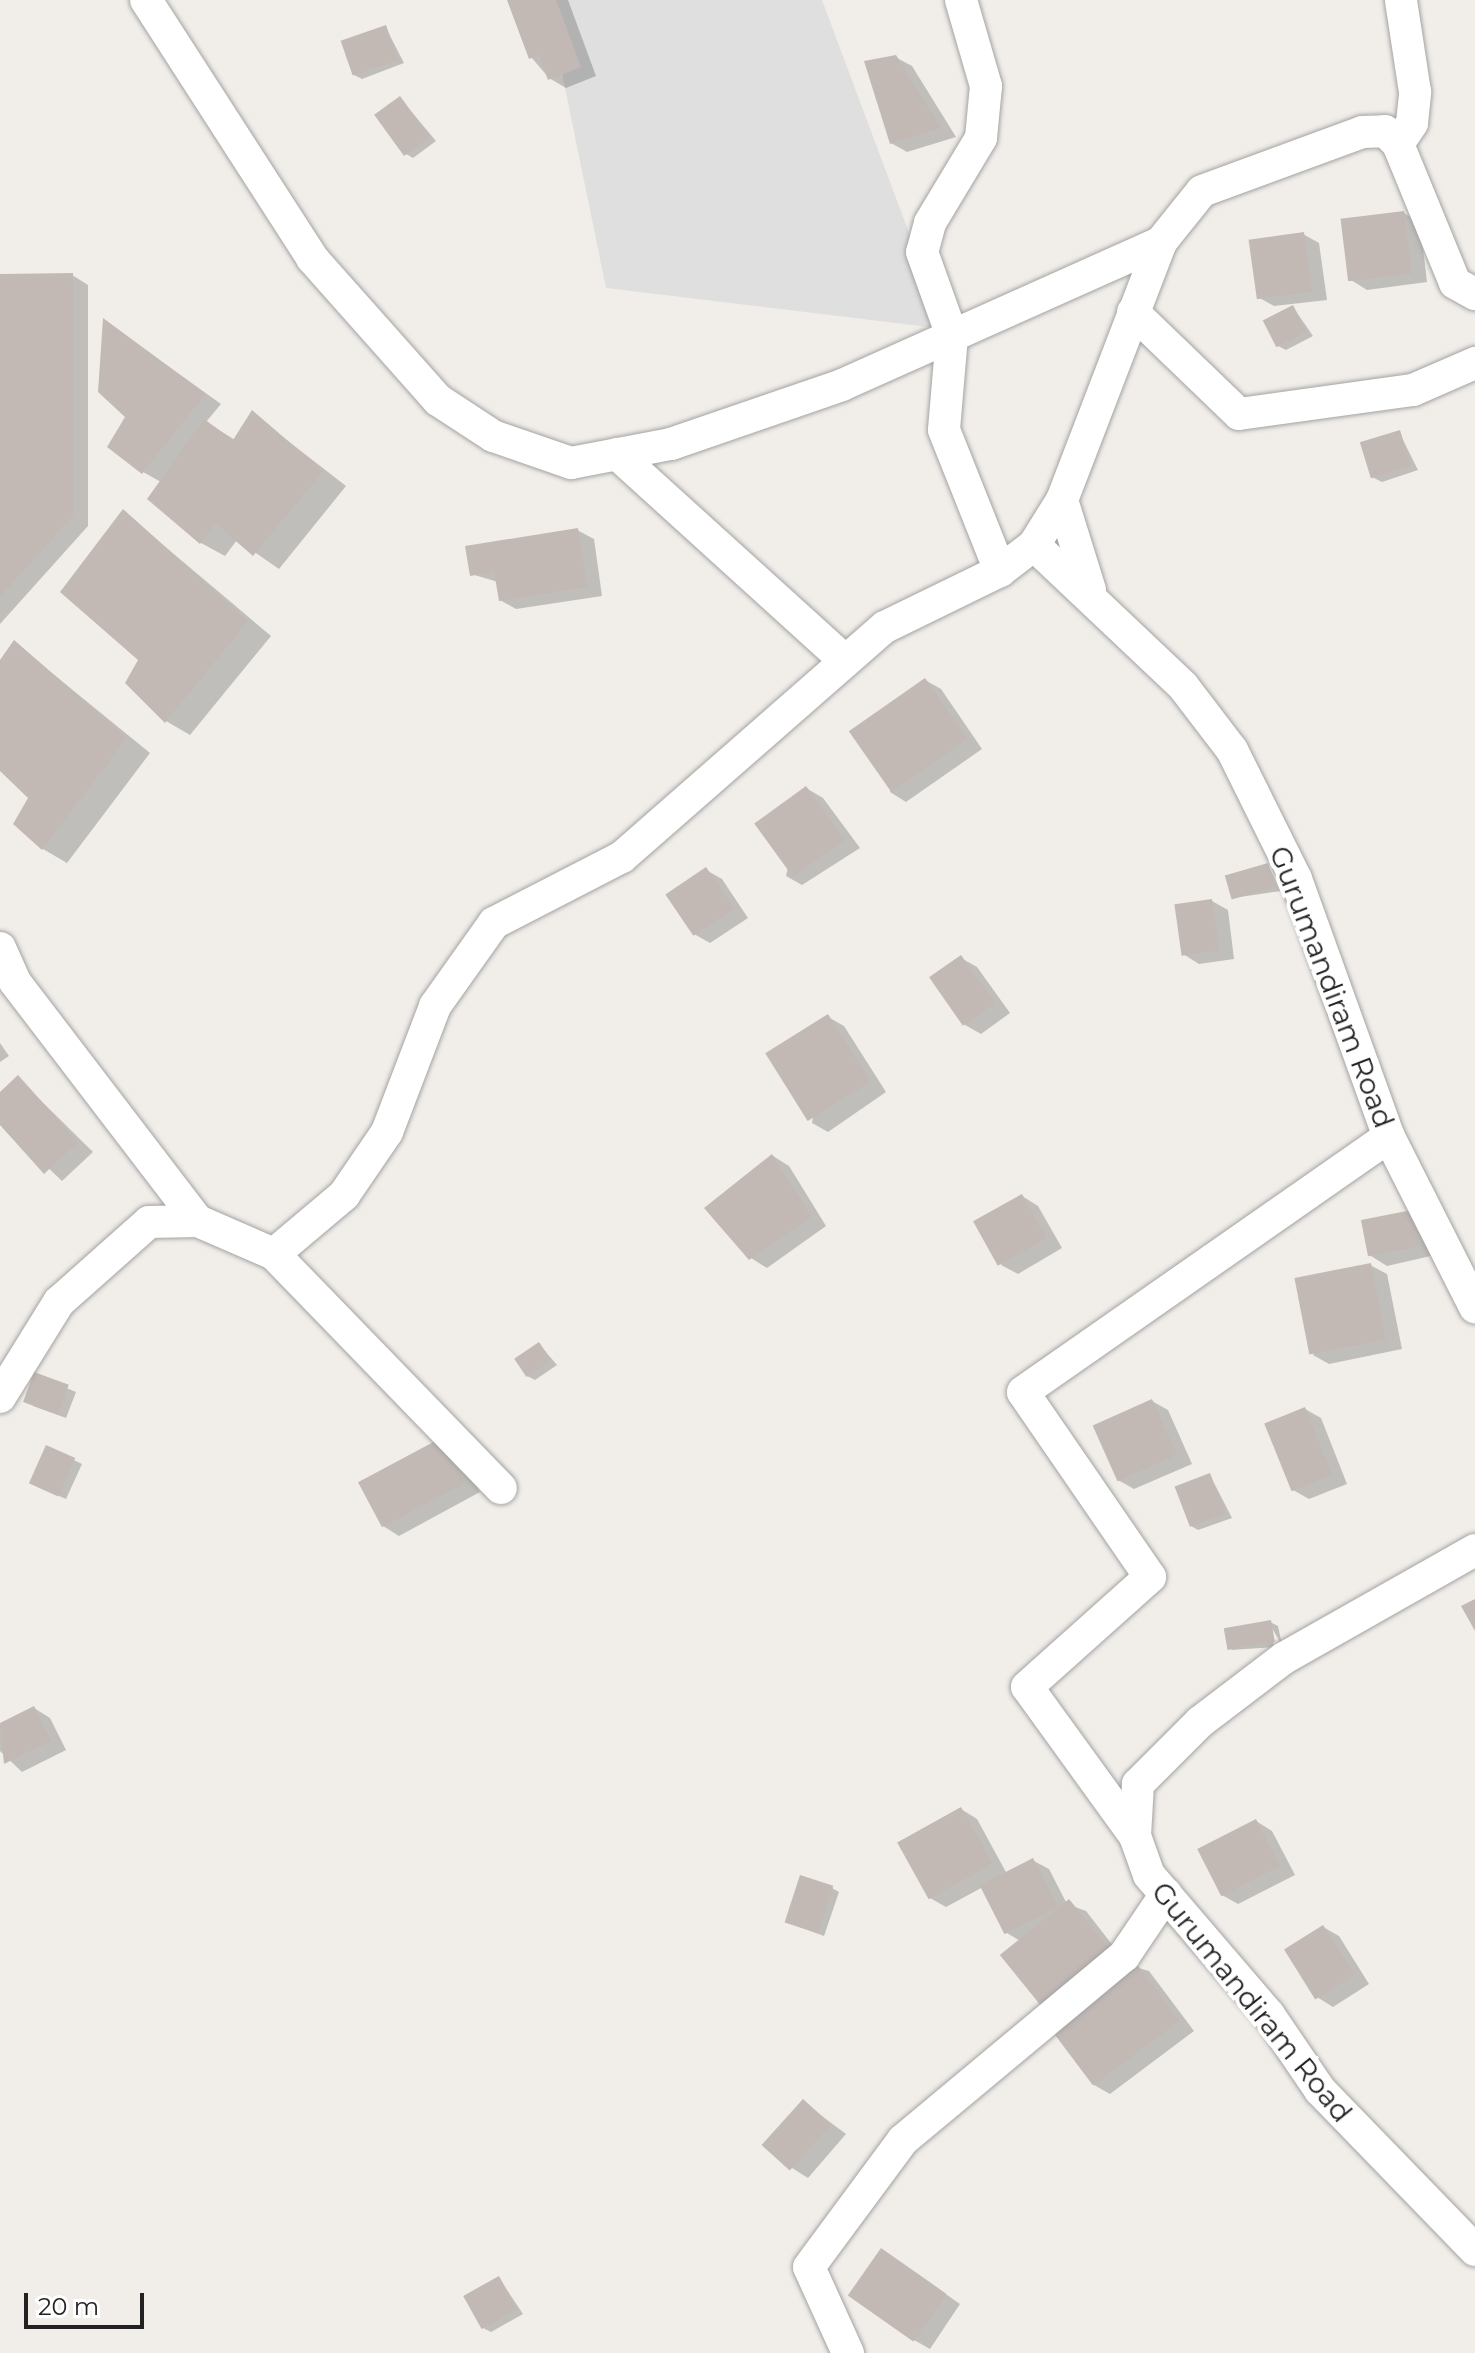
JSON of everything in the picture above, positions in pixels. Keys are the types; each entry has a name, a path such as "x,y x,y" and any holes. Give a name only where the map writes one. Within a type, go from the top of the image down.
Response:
{"street":[{"path":"146,0 312,258 438,400 493,436 571,463 671,444 842,385 1161,242"},
{"path":"961,0 986,86 981,138 930,223 922,252 952,336 944,430 1000,571"},
{"path":"1398,144 1412,123 1415,92 1401,0"},
{"path":"274,1254 344,1195 387,1132 435,1006 494,923 632,849 885,627 1000,571 1034,545 1062,500 1161,242 1190,201 1224,180 1362,132 1385,131 1398,144 1455,283 1475,294"},
{"path":"1133,312 1239,414 1413,390 1475,363"},
{"path":"617,454 845,661"},
{"path":"1062,500 1090,590"},
{"name":"Gurumandiram Road","path":"1034,545 1090,590 1183,686 1232,750 1296,879 1389,1137 1475,1307"},
{"path":"0,948 15,982 198,1221"},
{"path":"1135,1836 1027,1687 1150,1577 1023,1392 1389,1137"},
{"path":"0,1397 59,1302 115,1249 149,1222 198,1221 274,1254 501,1488"},
{"name":"Gurumandiram Road","path":"1475,1550 1284,1658 1200,1722 1138,1784 1135,1836 1149,1875 1261,2004 1320,2090 1475,2250"},
{"path":"848,2353 809,2267 903,2140 1124,1956 1166,1894"}],"shaded area":[{"path":"547,0 822,0 945,329 606,288"}],"building":[{"path":"507,0 556,0 581,67 548,80 539,55 529,59"},
{"path":"386,25 398,60 353,76 341,41"},
{"path":"896,55 941,128 890,144 864,61"},
{"path":"400,96 430,137 404,156 374,115"},
{"path":"1404,211 1412,274 1348,281 1340,219"},
{"path":"1304,232 1312,291 1257,299 1249,240"},
{"path":"73,273 73,516 0,597 0,274"},
{"path":"1293,305 1307,332 1276,347 1263,320"},
{"path":"103,318 206,394 142,474 107,447 125,417 98,392"},
{"path":"252,410 323,471 253,556 215,523 200,544 147,499 204,419 233,440"},
{"path":"1400,430 1411,466 1371,479 1360,442"},
{"path":"123,509 248,621 165,723 125,683 138,660 60,592"},
{"path":"578,528 587,587 499,601 494,572 470,576 465,546"},
{"path":"14,640 127,738 42,850 13,824 28,798 0,771 0,660"},
{"path":"925,678 967,739 891,792 849,731"},
{"path":"806,786 845,839 793,877 754,824"},
{"path":"1268,863 1275,887 1232,899 1225,875"},
{"path":"706,867 734,908 693,936 665,894"},
{"path":"1212,899 1219,950 1182,956 1174,904"},
{"path":"961,955 995,1003 963,1026 929,977"},
{"path":"828,1014 870,1082 808,1121 765,1053"},
{"path":"18,1075 78,1142 44,1174 0,1125 0,1092"},
{"path":"772,1154 811,1217 749,1260 704,1208"},
{"path":"1022,1194 1047,1239 998,1266 973,1221"},
{"path":"1412,1210 1419,1246 1368,1256 1361,1220"},
{"path":"1371,1263 1386,1340 1309,1354 1294,1278"},
{"path":"539,1342 551,1360 526,1377 514,1359"},
{"path":"34,1372 69,1385 58,1415 23,1402"},
{"path":"1152,1399 1177,1455 1117,1481 1093,1425"},
{"path":"1305,1407 1332,1475 1292,1491 1264,1423"},
{"path":"441,1438 465,1483 382,1527 358,1482"},
{"path":"46,1445 75,1458 58,1496 29,1483"},
{"path":"1210,1473 1225,1513 1190,1527 1175,1487"},
{"path":"1475,1599 1475,1631 1461,1606"},
{"path":"1271,1620 1275,1642 1228,1650 1224,1628"},
{"path":"34,1706 51,1741 4,1764 0,1723"},
{"path":"961,1807 993,1864 929,1899 897,1842"},
{"path":"1256,1819 1280,1866 1221,1896 1197,1849"},
{"path":"1033,1858 1058,1907 1005,1934 980,1885"},
{"path":"800,1875 833,1886 818,1933 785,1923"},
{"path":"1069,1899 1116,1957 1047,2013 1000,1955"},
{"path":"1323,1925 1354,1975 1315,1999 1284,1949"},
{"path":"1133,1959 1179,2020 1093,2085 1047,2024"},
{"path":"803,2099 831,2124 790,2171 762,2145"},
{"path":"881,2248 947,2294 913,2341 848,2296"},
{"path":"499,2276 517,2309 482,2329 463,2296"}]}
